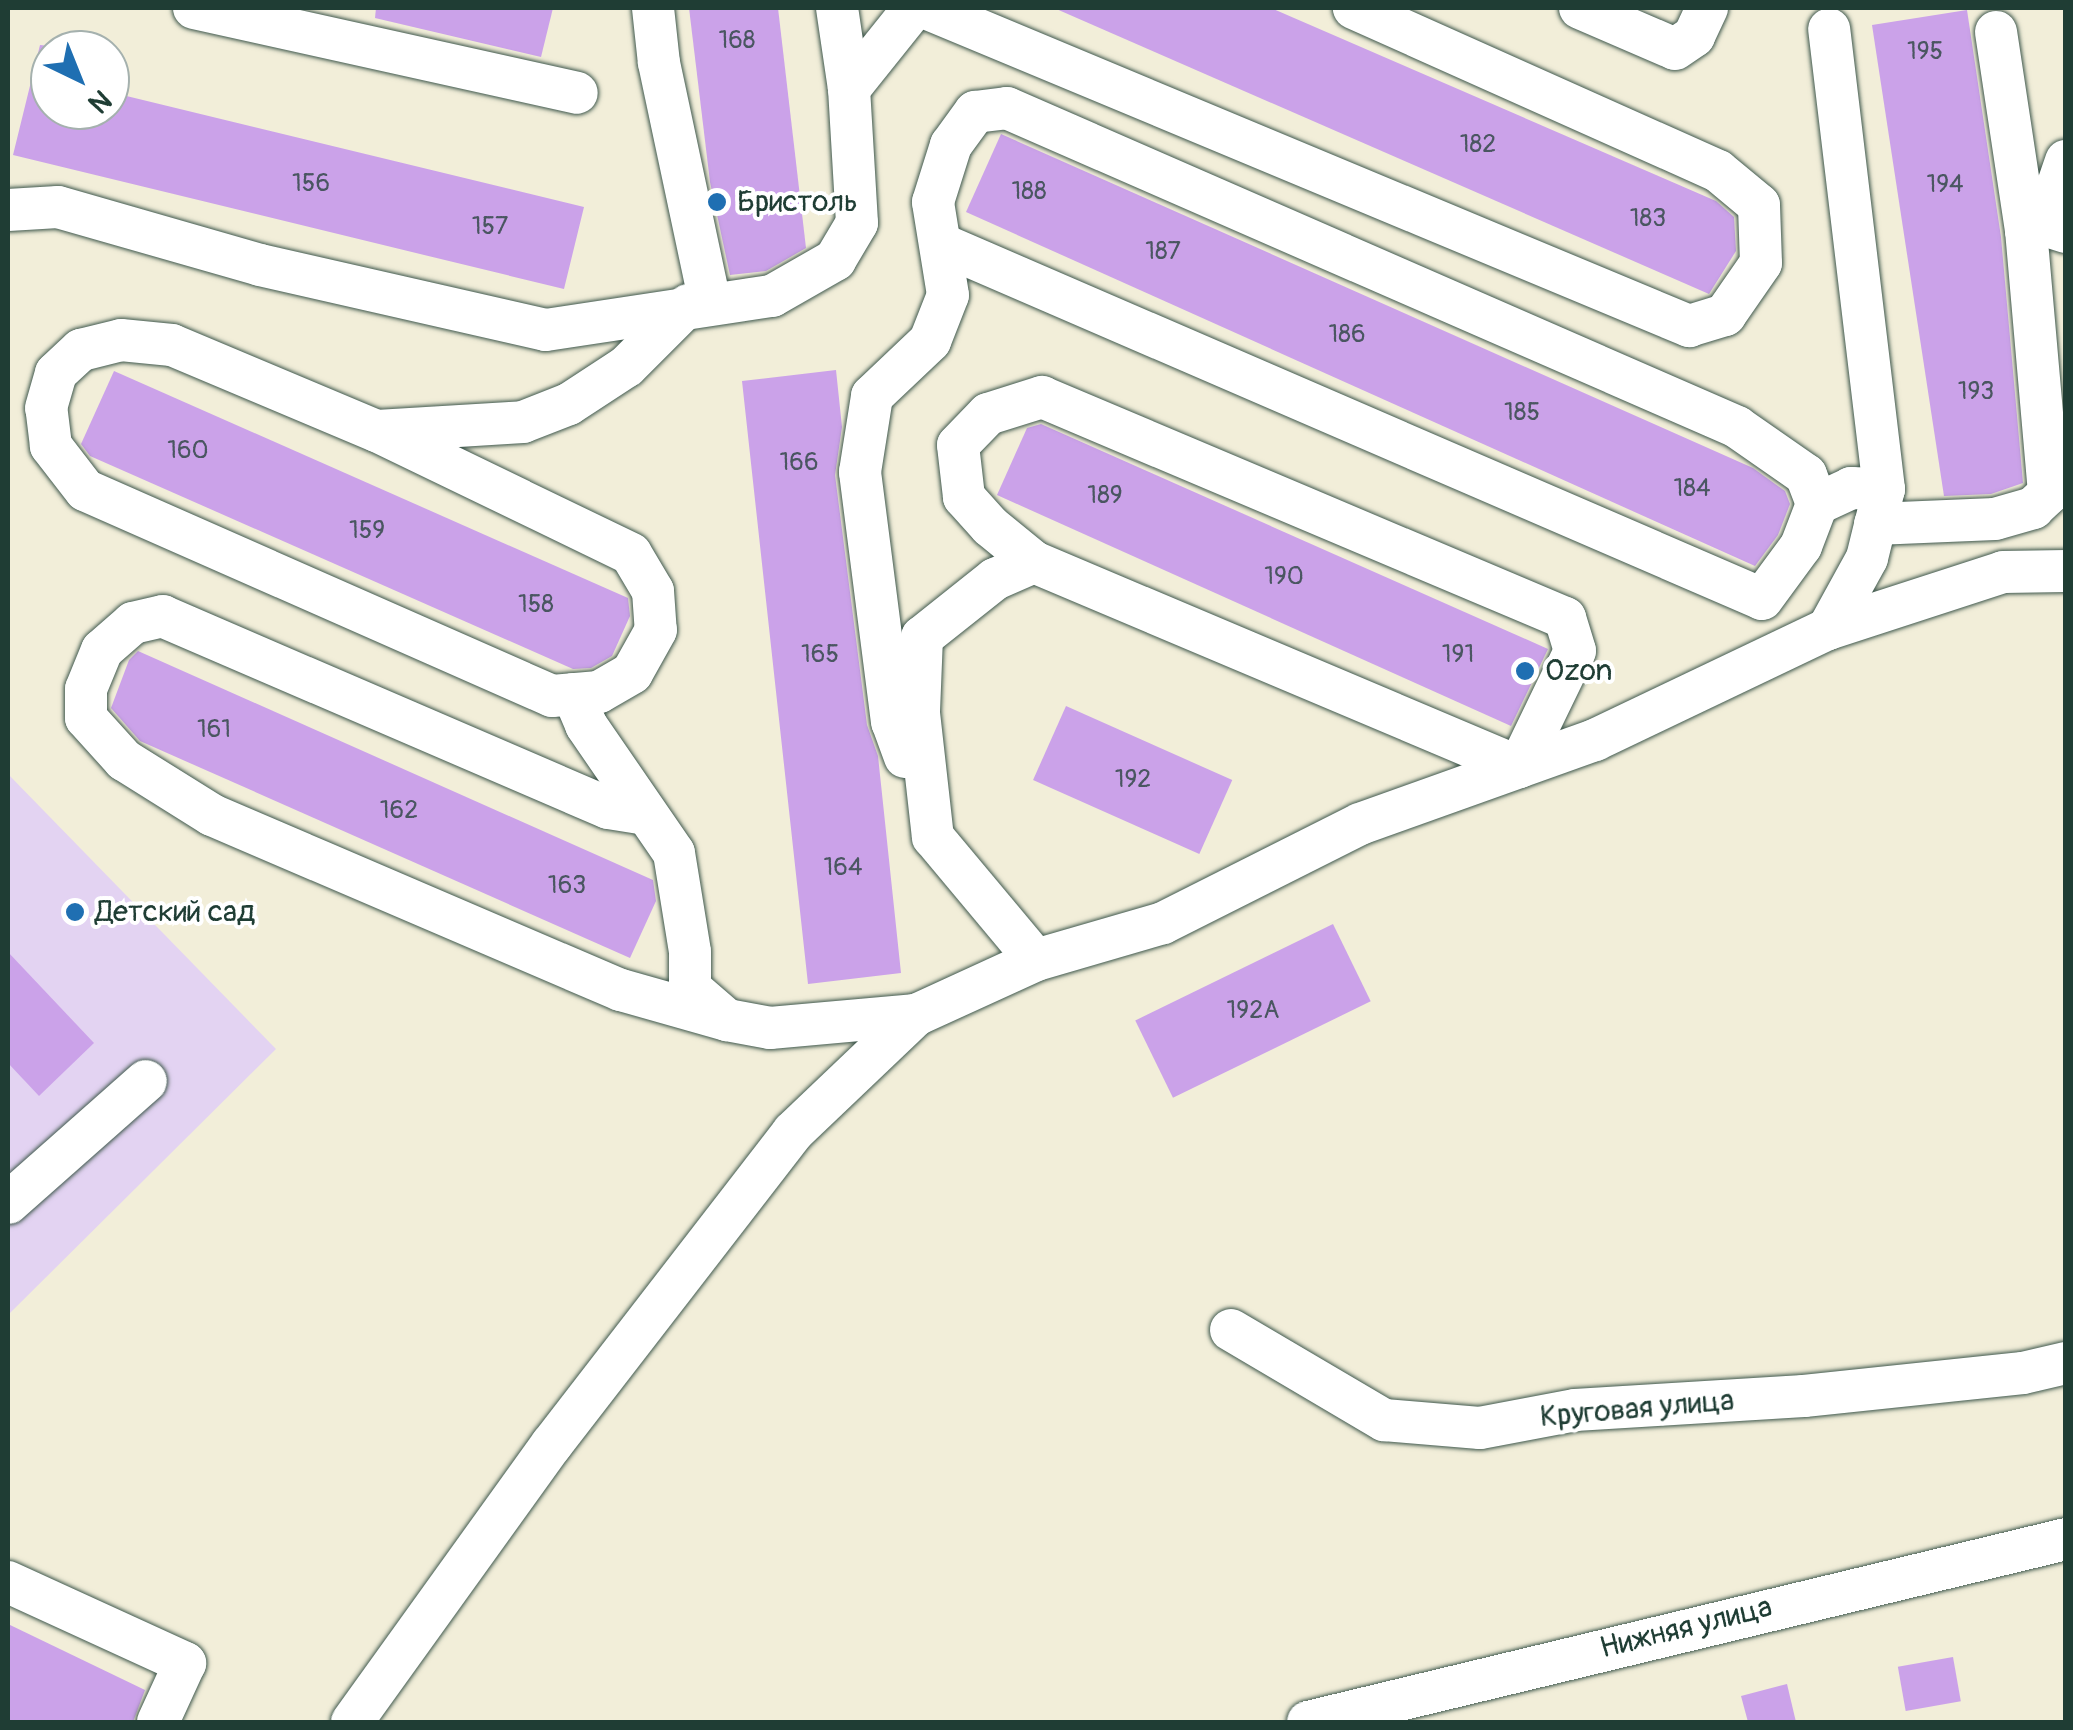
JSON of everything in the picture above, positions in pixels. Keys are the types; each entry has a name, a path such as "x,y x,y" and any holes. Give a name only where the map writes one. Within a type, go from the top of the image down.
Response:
{"street":[{"path":"194,8 577,93"},
{"path":"653,8 658,62 699,304"},
{"path":"8,210 58,208 260,265 546,330 772,296 835,260 857,223 849,89 837,8"},
{"path":"849,89 914,8"},
{"path":"926,8 1690,326 1725,315 1761,263 1759,205 1732,182 1718,171 1354,8"},
{"path":"1580,8 1675,49 1694,36 1707,8"},
{"path":"1828,628 1867,558 1880,507 1829,28"},
{"path":"1817,504 1851,488 1880,507 1995,518 2032,508 2049,493 2045,230 1996,32"},
{"path":"941,244 1762,600 1801,546 1817,504 1806,474 1737,427 1007,108 975,112 951,145 933,202 948,296 930,340 872,396 860,472 892,722 933,838 1036,960"},
{"path":"2045,230 2066,161"},
{"path":"377,431 523,422 569,404 626,366 699,304"},
{"path":"121,340 172,345 377,431 631,554 653,591 656,630 632,673 599,692 552,696 85,490 50,446 46,408 56,374 80,350 121,340"},
{"path":"1042,397 1566,618 1575,651 1519,767 1034,562 990,526 964,497 958,445 988,414 1042,397"},
{"path":"352,1722 552,1444 793,1132 916,1015 1036,960 1163,923 1360,824 1596,740 1828,628 2003,572 2050,571 2066,533"},
{"path":"933,838 919,713 922,636 996,580 1034,562"},
{"path":"646,814 608,808 163,616 133,623 102,650 86,689 86,718 124,760 212,815 620,990 770,1028 916,1015"},
{"path":"573,694 586,724 674,852 690,952 690,988 727,1020"},
{"path":"8,1202 146,1081"},
{"name":"Круговая улица","path":"1232,1330 1384,1420 1480,1428 1574,1410 1804,1396 2023,1372 2066,1363"},
{"name":"Нижняя улица","path":"1308,1722 2066,1539"},
{"path":"8,1582 185,1664 158,1722"}],"shaded area":[{"name":"Детский сад","path":"8,774 276,1049 8,1315"}],"building":[{"path":"376,8 553,8 541,57 375,18"},
{"path":"689,8 778,8 806,248 766,271 730,275 710,182"},
{"path":"1054,8 1271,8 1716,201 1734,217 1736,251 1709,294"},
{"path":"1967,10 2001,237 2023,483 1991,494 1944,496 1872,25"},
{"path":"30,86 30,130 130,130 130,97 584,207 564,289 13,155"},
{"path":"1001,134 1753,468 1785,491 1790,504 1778,535 1755,566 966,212"},
{"path":"836,370 842,427 835,475 867,725 878,756 901,973 808,984 742,381"},
{"path":"114,371 628,598 630,616 612,656 591,668 573,669 90,456 81,444"},
{"path":"1041,424 1548,649 1511,726 997,495 1027,428"},
{"path":"138,651 653,880 656,901 630,958 140,741 111,708 129,660"},
{"path":"1066,706 1232,780 1199,854 1033,780"},
{"path":"1333,924 1371,1001 1173,1098 1135,1020"},
{"path":"8,952 94,1043 39,1096 8,1063"},
{"path":"8,1624 145,1690 133,1722 8,1722"},
{"path":"1953,1657 1961,1701 1906,1711 1898,1667"},
{"path":"1787,1684 1796,1722 1748,1722 1741,1696"}],"place":[{"name":"Бристоль","path":"717,202"},
{"name":"Ozon","path":"1525,671"},
{"name":"Детский сад","path":"75,912"}]}
